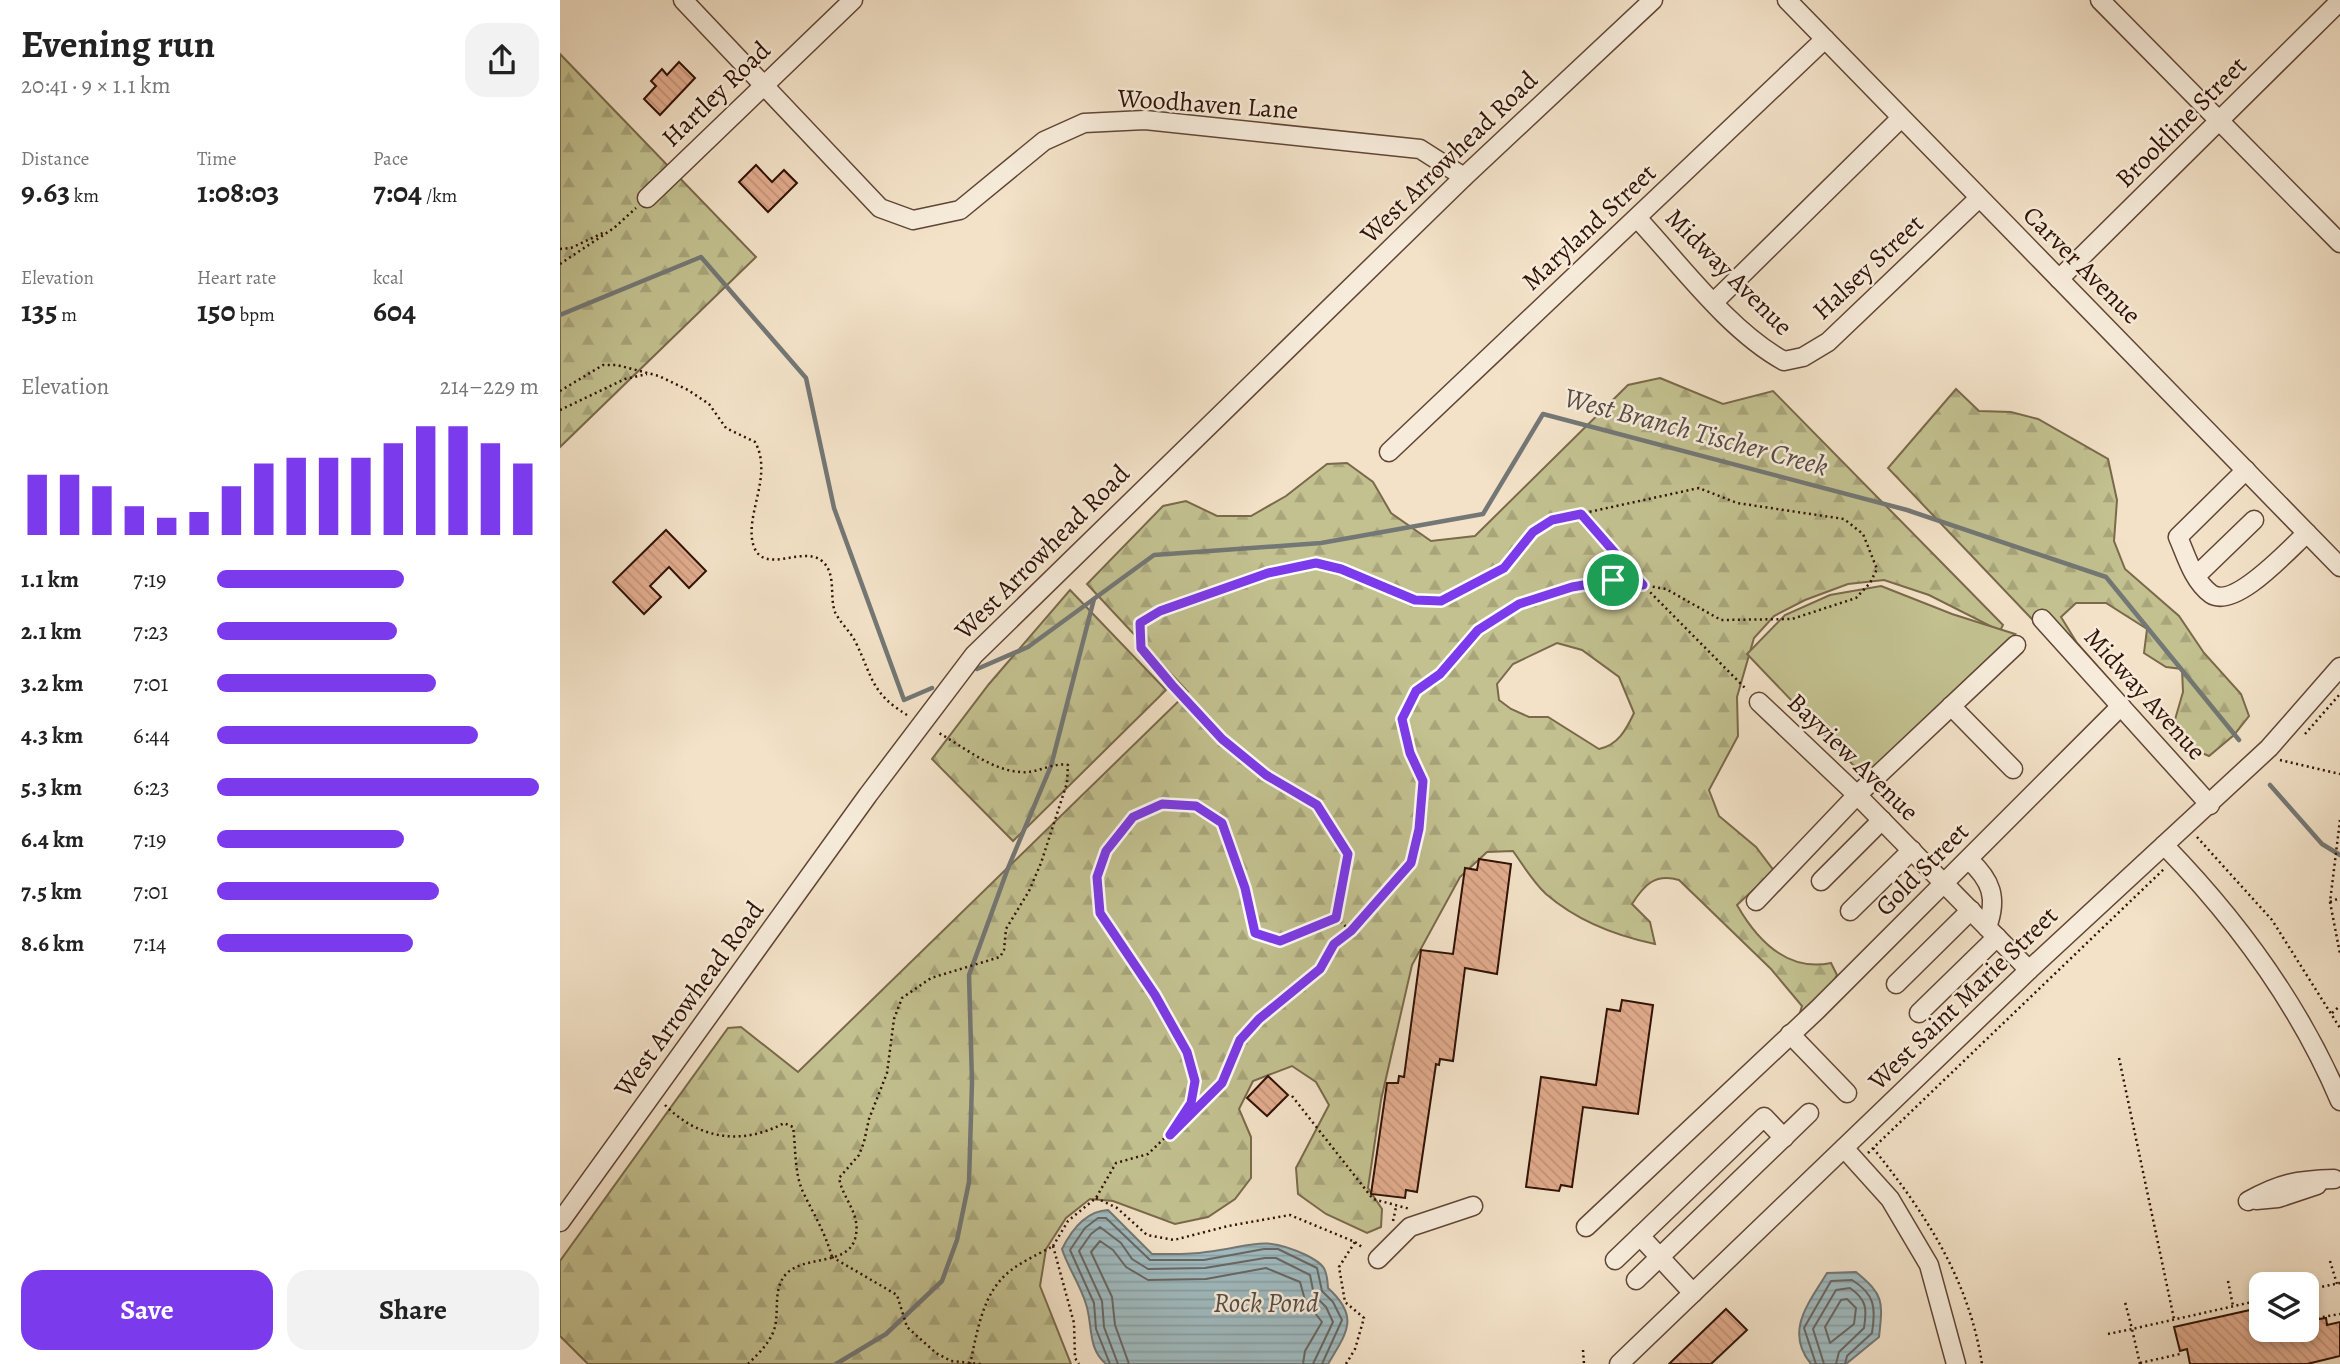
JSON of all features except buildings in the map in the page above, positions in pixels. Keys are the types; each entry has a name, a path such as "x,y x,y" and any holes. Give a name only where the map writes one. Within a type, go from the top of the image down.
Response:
{"street":[{"name":"Woodhaven Lane","path":"683,0 880,208 913,220 960,210 1044,141 1084,123 1145,120 1420,149 1464,177"},
{"name":"Hartley Road","path":"646,198 853,0"},
{"name":"West Arrowhead Road","path":"560,1222 920,724 974,655 1464,177 1653,0"},
{"name":"Carver Avenue","path":"1787,0 2340,567"},
{"path":"2100,0 2340,243"},
{"name":"Brookline Street","path":"2059,279 2340,1"},
{"name":"Maryland Street","path":"1389,452 1825,39"},
{"path":"1714,302 1901,118"},
{"name":"Halsey Street","path":"1784,361 1803,357 1828,342 1979,198"},
{"name":"Midway Avenue","path":"1637,218 1714,302 1768,353 1784,361"},
{"path":"2246,470 2178,537 2196,576 2211,595 2227,598 2246,588 2307,533"},
{"path":"2196,576 2254,520"},
{"name":"Midway Avenue","path":"2042,619 2210,805"},
{"path":"1756,901 1857,795 2016,645"},
{"name":"West Saint Marie Street","path":"1619,1364 2029,970 2171,851 2210,805 2269,748 2340,667"},
{"name":"Bayview Avenue","path":"1759,702 1857,795 2029,970"},
{"path":"1951,706 2013,769"},
{"name":"Gold Street","path":"1586,1227 1945,884 2121,706"},
{"path":"1821,881 1882,820"},
{"path":"1850,911 1912,850"},
{"path":"2171,851 2239,928 2270,971 2320,1056 2340,1101"},
{"path":"1919,1013 1992,932 1990,883 1969,860"},
{"path":"1896,984 1971,910"},
{"path":"1790,1034 1847,1093"},
{"path":"1636,1280 1808,1113"},
{"path":"1615,1260 1764,1117 1784,1138"},
{"path":"1844,1148 1890,1199 1929,1265 1956,1364"},
{"path":"1378,1259 1410,1227 1473,1206"},
{"path":"1640,1236 1693,1293"}],"path":[{"path":"560,264 614,228 646,198"},
{"path":"560,248 571,248 614,228"},
{"path":"560,391 603,365 617,365 651,374 688,390 709,404 726,428 755,442 760,463 760,490 752,537 755,550 764,558 777,560 805,554 822,561 830,574 835,611 856,643 875,689 887,703 920,724 1007,770 1023,773 1060,764 1068,765 1070,773 1037,873 1006,929 1004,950 1000,957 920,983 909,991 898,1006 887,1073 869,1119 864,1142 859,1155 839,1178 841,1188 856,1217 854,1240 849,1250 800,1265 786,1274 778,1289 774,1329 769,1340 748,1364"},
{"path":"560,410 625,379 651,374"},
{"path":"970,1363 986,1305 998,1282 1012,1269 1054,1246 1068,1221 1096,1198 1116,1163 1148,1154 1222,1083 1240,1040 1259,1019 1320,969 1334,944 1351,931 1411,863 1419,829 1423,781 1410,753 1402,719 1416,691 1440,674 1478,630 1519,604 1572,587 1613,580 1666,589 1721,620 1792,619 1856,598 1870,583 1877,569 1863,534 1844,519 1737,503 1699,488 1552,520 1533,532 1504,568 1441,601 1415,600 1341,569 1316,563 1268,573 1160,611 1140,623 1141,648 1222,739 1266,775 1317,805 1348,854 1336,918"},
{"path":"1581,514 1643,585 1759,702"},
{"path":"2304,736 2340,694"},
{"path":"2288,752 2280,760 2340,774"},
{"path":"1170,1135 1191,1103 1195,1081 1187,1052 1155,995 1100,913 1097,877 1106,851 1133,817 1162,804 1196,806 1222,823 1245,888 1255,933 1280,941 1336,918"},
{"path":"2340,820 2332,866 2330,902 2340,954"},
{"path":"1858,1163 2171,851 2197,836 2272,920 2340,1028"},
{"path":"2330,902 2340,898"},
{"path":"1336,918 1351,931"},
{"path":"2331,1014 2340,1006"},
{"path":"2119,1058 2132,1108 2174,1319"},
{"path":"653,1094 678,1117 708,1134 745,1138 764,1135 784,1124 793,1126 794,1154 802,1190 825,1231 832,1257 897,1295 907,1326 936,1353 951,1361 981,1364"},
{"path":"1292,1096 1373,1199 1419,1211"},
{"path":"2138,1147 2143,1146"},
{"path":"2146,1184 2151,1183"},
{"path":"1096,1198 1117,1208 1147,1235 1174,1240 1290,1215 1363,1247"},
{"path":"1395,1227 1396,1205"},
{"path":"2154,1222 2159,1221"},
{"path":"1346,1364 1355,1349 1364,1318 1345,1302 1339,1267 1355,1242"},
{"path":"1054,1246 1074,1323 1075,1358 1079,1364"},
{"path":"2161,1258 2167,1257"},
{"path":"2319,1288 2338,1283 2330,1261"},
{"path":"2228,1281 2233,1307"},
{"path":"2169,1294 2175,1293"},
{"path":"2125,1302 2140,1364 2180,1354"},
{"path":"2108,1334 2249,1303"},
{"path":"2319,1318 2340,1314"},
{"path":"1583,1350 1584,1364"}],"green space":[{"path":"560,54 756,257 560,447"},
{"path":"1660,378 1723,404 1773,391 2003,625 2000,631 1929,595 1884,580 1848,584 1805,600 1774,616 1754,638 1737,697 1738,736 1709,790 1719,816 1756,847 1774,871 1737,905 1764,941 1787,958 1815,965 1831,963 1837,975 1829,991 1799,1016 1802,1006 1771,969 1679,880 1663,878 1651,882 1632,904 1650,922 1655,944 1612,932 1570,912 1541,889 1513,851 1487,852 1460,877 1412,965 1381,1100 1368,1188 1382,1209 1381,1227 1367,1233 1326,1214 1298,1194 1296,1168 1329,1105 1316,1082 1292,1066 1253,1081 1239,1109 1251,1137 1251,1178 1235,1199 1208,1217 1175,1224 1113,1201 1090,1199 1066,1218 1046,1249 1040,1286 1071,1364 588,1364 560,1336 560,1261 728,1028 741,1027 798,1072 1188,692 1087,584 1163,506 1186,501 1217,516 1251,516 1286,496 1327,464 1347,463 1373,482 1391,513 1431,541 1475,536 1628,385","holes":["1557,643 1582,650 1619,677 1634,713 1616,740 1599,749 1548,717 1529,717 1499,700 1497,684 1513,664"]},
{"path":"1956,389 1979,411 2011,412 2038,419 2108,459 2117,500 2114,541 2125,569 2179,616 2204,653 2241,694 2249,716 2234,735 2209,756 2190,748 2174,723 2183,692 2182,669 2166,667 2144,653 2147,629 2106,603 2076,603 2061,617 2077,643 2115,686 2110,701 1888,468"},
{"path":"1881,586 1952,614 2015,634 1871,770 1858,770 1747,654 1785,615 1830,595"},
{"path":"1070,590 1166,690 1013,841 932,759 989,684"}],"water":[{"name":"Rock Pond","path":"1108,1210 1152,1254 1193,1254 1267,1244 1291,1249 1317,1261 1325,1271 1328,1288 1338,1298 1347,1316 1345,1334 1328,1364 1106,1364 1093,1344 1086,1304 1062,1249 1080,1222 1100,1211"},
{"path":"1856,1272 1877,1293 1881,1307 1879,1337 1846,1364 1811,1364 1803,1352 1799,1329 1807,1306 1827,1273"}],"waterway":[{"name":"West Branch Tischer Creek","path":"560,315 701,257 806,378 834,508 904,700 932,688"},
{"name":"West Branch Tischer Creek","path":"977,669 1028,647 1154,555 1321,543 1483,514 1543,414 1907,510 2106,577 2239,740"},
{"path":"836,1364 886,1334 942,1281 957,1240 969,1182 972,1082 969,975 1008,868 1051,766 1094,599"},
{"name":"West Branch Tischer Creek","path":"2270,785 2322,844 2340,855"}],"route":[{"path":"1581,514 1643,585 1613,580 1572,587 1519,604 1478,630 1440,674 1416,691 1402,719 1410,753 1423,781 1419,829 1411,863 1351,931 1334,944 1320,969 1288,998 1259,1019 1240,1040 1222,1083 1170,1135 1191,1103 1195,1081 1187,1052 1155,995 1100,913 1097,877 1106,851 1133,817 1162,804 1196,806 1222,823 1245,888 1255,933 1280,941 1336,918 1348,854 1317,805 1266,775 1222,739 1172,685 1141,648 1140,623 1160,611 1268,573 1316,563 1341,569 1415,600 1441,601 1504,568 1533,532 1552,520 1581,514"}]}
